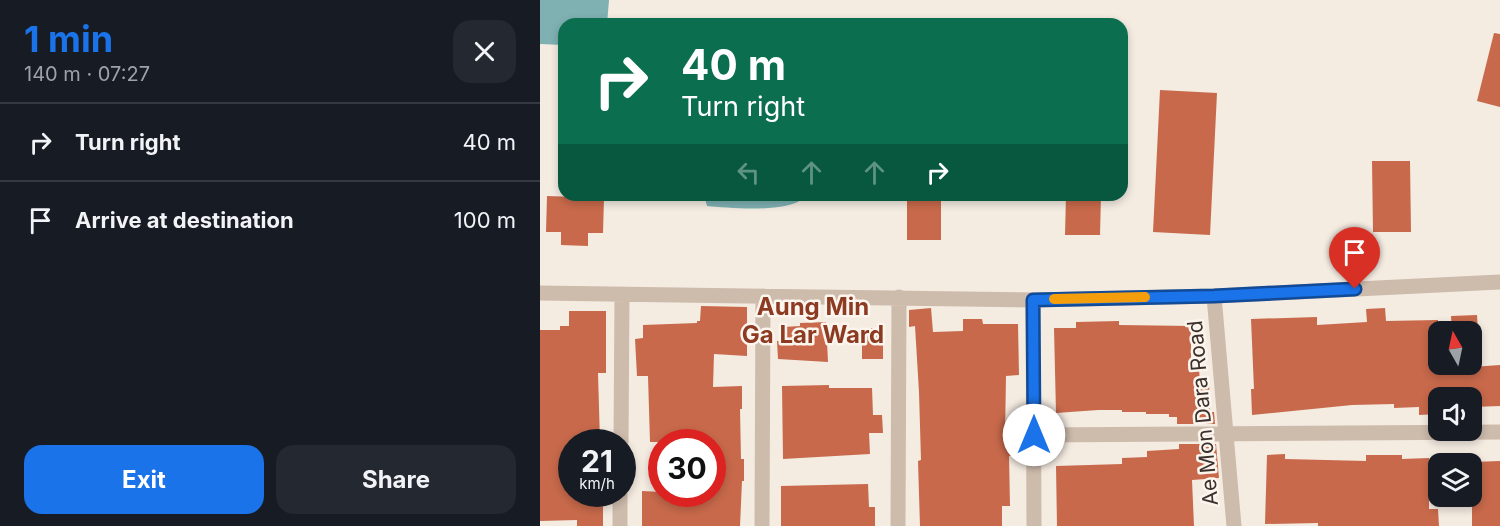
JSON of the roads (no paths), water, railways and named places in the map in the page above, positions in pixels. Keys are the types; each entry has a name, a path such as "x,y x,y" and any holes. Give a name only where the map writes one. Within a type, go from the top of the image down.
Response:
{"street":[{"path":"540,293 1033,300 1499,286"},
{"path":"621,429 622,294"},
{"path":"762,526 763,296"},
{"name":"Ae Mon Dara Road","path":"1214,296 1234,526"},
{"path":"898,526 899,297"},
{"path":"1033,300 1034,526"},
{"path":"1034,435 1500,432"},
{"path":"620,507 620,526"}],"water":[{"path":"540,0 609,0 608,18 558,18 558,45 540,44"},
{"path":"706,201 798,201 771,208 707,206"}],"district":[{"name":"Aung Min Ga Lar Ward","path":"813,321"}]}
